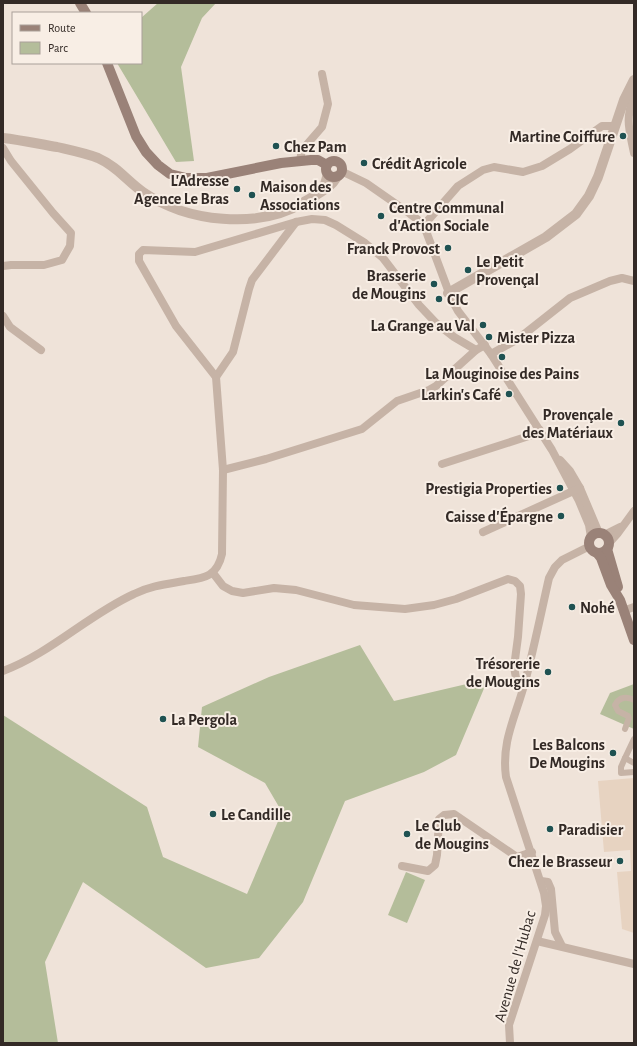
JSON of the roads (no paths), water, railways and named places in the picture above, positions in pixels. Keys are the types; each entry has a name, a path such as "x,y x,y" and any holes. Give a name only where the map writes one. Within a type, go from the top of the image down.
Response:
{"main road":[{"path":"80,3 85,12"},
{"path":"107,64 136,136 146,152 158,165 170,174 186,178 207,178 300,160 318,160 333,172"},
{"path":"599,542 601,558 611,585 620,600 634,640"}],"street":[{"path":"300,160 302,150 322,127 328,104 322,74"},
{"path":"448,293 546,237 576,214 589,196 598,178 624,100 634,83"},
{"path":"634,95 629,109 628,118 634,153"},
{"path":"423,226 458,186 483,170 494,167 523,172 542,166 570,149 602,126 615,126"},
{"path":"3,138 64,149 97,158 113,166 142,192 154,199 181,211 208,218 232,220 268,216 284,212 297,206 319,192 333,172 366,183 409,213 423,226 429,237 448,293 458,311 491,354 577,489 589,525 599,542 624,525 634,511"},
{"path":"3,148 11,161 71,233 70,246 62,260 44,265 3,266"},
{"path":"3,671 17,666 40,653 117,602 135,593 155,586 204,578 213,573 220,564 222,554 223,470 216,377 176,326 139,261 139,254 143,250 195,252 296,222 312,219 325,220 365,243 383,258 419,305 436,323 454,338 476,350"},
{"path":"216,377 233,352 252,280 296,222"},
{"path":"491,354 518,339 570,298 610,280 622,278 634,281"},
{"path":"3,316 10,327 41,350"},
{"path":"223,470 307,447 362,429 397,401 436,386 476,350 485,346"},
{"path":"442,464 532,435 540,430"},
{"path":"483,532 577,489"},
{"name":"Avenue de l'Hubac","path":"510,1043 509,1025 537,941 546,906 541,881 506,777 504,763 505,751 510,730 525,684 549,578 554,567 562,560 599,542"},
{"path":"213,573 223,586 232,591 243,593 274,588 296,590 354,605 405,609 456,599 508,578 515,581 520,586 522,594 514,673 520,682 525,684"},
{"path":"624,611 634,607"},
{"path":"625,729 629,718 618,711 615,705 623,698 634,700"},
{"path":"634,740 621,767 622,773 634,772"},
{"path":"625,758 633,763"},
{"path":"402,866 428,871 435,865 438,856 439,819 444,815 454,814 517,857 536,866"},
{"path":"517,857 532,852"},
{"path":"541,881 548,882 551,888 555,932 562,946"},
{"path":"537,941 634,964"}],"place":[{"name":"Martine Coiffure","path":"623,136"},
{"name":"Chez Pam","path":"276,146"},
{"name":"Crédit Agricole","path":"364,163"},
{"name":"L'Adresse Agence Le Bras","path":"237,189"},
{"name":"Maison des Associations","path":"252,195"},
{"name":"Centre Communal d'Action Sociale","path":"381,216"},
{"name":"Franck Provost","path":"448,248"},
{"name":"Le Petit Provençal","path":"468,270"},
{"name":"Brasserie de Mougins","path":"434,284"},
{"name":"CIC","path":"439,299"},
{"name":"La Grange au Val","path":"483,325"},
{"name":"Mister Pizza","path":"489,337"},
{"name":"La Mouginoise des Pains","path":"502,357"},
{"name":"Larkin's Café","path":"509,394"},
{"name":"Provençale des Matériaux","path":"621,423"},
{"name":"Prestigia Properties","path":"560,488"},
{"name":"Caisse d'Épargne","path":"561,516"},
{"name":"Nohé","path":"572,607"},
{"name":"Trésorerie de Mougins","path":"548,672"},
{"name":"La Pergola","path":"163,719"},
{"name":"Les Balcons De Mougins","path":"613,753"},
{"name":"Le Candille","path":"213,814"},
{"name":"Paradisier","path":"550,829"},
{"name":"Le Club de Mougins","path":"407,834"},
{"name":"Chez le Brasseur","path":"620,861"}]}
